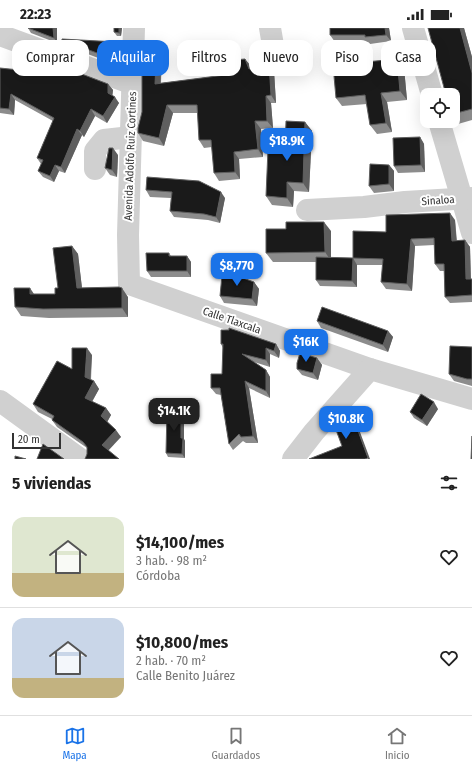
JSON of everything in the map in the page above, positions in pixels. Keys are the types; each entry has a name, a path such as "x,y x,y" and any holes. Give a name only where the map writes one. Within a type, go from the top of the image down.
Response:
{"street":[{"name":"Avenida Adolfo Ruiz Cortines","path":"129,284 128,235 134,28"},
{"path":"270,28 272,40"},
{"path":"413,28 430,88"},
{"path":"0,35 132,84"},
{"path":"442,128 467,198 472,233"},
{"path":"95,169 95,151 104,140 131,137"},
{"name":"Sinaloa","path":"307,210 364,207 405,202 467,198"},
{"name":"Calle Tlaxcala","path":"129,284 370,369 472,399"},
{"path":"293,459 314,432 370,369"},
{"path":"0,402 80,459"}],"building":[{"path":"28,28 53,28 54,38"},
{"path":"114,28 119,28 119,33 114,32"},
{"path":"330,28 385,28 386,35 365,37 365,35 330,35"},
{"path":"428,28 460,28 472,73 472,109 460,112 460,88 444,88 436,58 436,40 431,40"},
{"path":"89,40 97,41 97,53 89,50"},
{"path":"241,59 245,59 249,69 249,76 270,76 271,95 266,96 267,121 255,121 258,149 234,152 235,172 214,173 211,140 199,140 197,105 167,105 159,138 138,133 142,112 142,76 155,76 155,84 217,76 241,76"},
{"path":"381,60 381,76 399,76 400,91 381,93 386,123 370,125 365,95 336,98 334,76 373,76 373,61"},
{"path":"0,68 12,69 12,76 87,76 108,84 108,93 115,97 103,116 91,109 80,131 77,129 61,167 55,165 50,176 38,171 43,160 37,158 54,118 11,94 9,109 0,108"},
{"path":"286,121 305,122 303,183 287,182 287,198 266,196 268,149 285,150"},
{"path":"420,137 421,165 394,166 393,138"},
{"path":"109,148 113,148 112,170 105,168"},
{"path":"370,164 389,165 389,184 369,186"},
{"path":"147,177 199,181 221,192 216,217 204,214 170,211 172,192 146,190"},
{"path":"450,213 452,241 465,240 466,279 472,279 472,295 445,297 444,264 435,264 434,238 411,239 407,284 381,282 383,259 353,258 353,231 386,232 386,215"},
{"path":"286,222 324,222 325,252 266,253 266,229 286,229"},
{"path":"72,246 77,288 122,288 122,308 43,309 15,307 14,288 30,288 30,294 55,294 55,288 58,288 53,248"},
{"path":"146,253 169,253 169,256 187,256 187,271 147,271"},
{"path":"316,257 353,258 352,281 316,280"},
{"path":"222,275 240,277 254,282 252,299 220,296"},
{"path":"322,307 388,331 383,345 317,321"},
{"path":"229,328 276,344 274,351 266,348 266,360 242,354 266,370 266,391 245,381 253,436 241,437 239,434 229,444 220,388 211,388 211,374 222,374 223,344 221,344 221,330 229,330"},
{"path":"450,346 472,347 472,379 449,374"},
{"path":"72,348 87,348 85,377 94,381 85,398 106,408 101,416 116,430 102,445 119,459 85,459 87,447 83,442 52,420 54,416 33,404 57,361 72,369"},
{"path":"300,353 317,358 313,373 297,369"},
{"path":"421,394 434,402 422,420 410,412"},
{"path":"350,409 368,458 309,459 342,446 332,419 336,414"},
{"path":"167,410 181,410 181,438 183,438 182,454 166,453"},
{"path":"472,436 472,459 471,459"},
{"path":"43,444 64,459 37,459"},
{"path":"15,456 26,459 15,459"}]}
